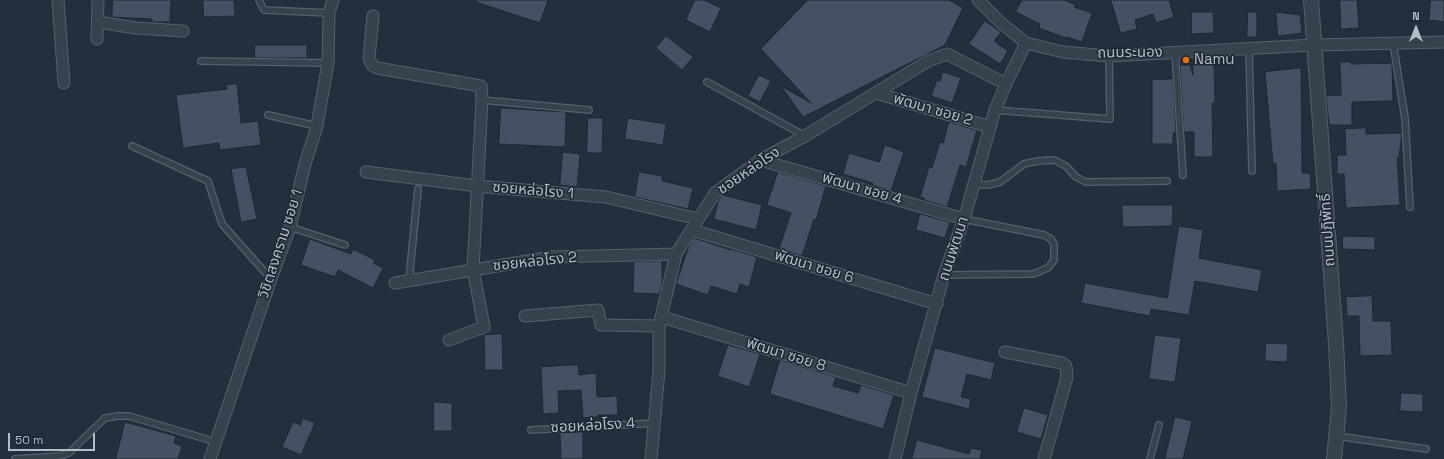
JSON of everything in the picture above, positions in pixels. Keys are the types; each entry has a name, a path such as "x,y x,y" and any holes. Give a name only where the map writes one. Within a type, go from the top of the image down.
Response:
{"street":[{"path":"58,0 64,83"},
{"path":"97,39 98,0"},
{"name":"วิชิตสงคราม ซอย 1","path":"210,459 290,227 317,126 328,63 329,13 333,0"},
{"name":"ถนนระนอง","path":"978,0 1026,43 1063,52 1109,56 1315,45 1444,42"},
{"name":"ถนนปฏิพัทธิ์","path":"1311,0 1336,343 1339,407 1334,459"},
{"path":"373,16 369,58 372,65 377,68 481,86 482,100 473,269 484,327 449,340"},
{"path":"98,22 136,28 183,31"},
{"name":"ถนนพัฒนา","path":"895,459 911,393 944,275 964,219 995,110 1026,43"},
{"name":"ซอยหล่อโรง","path":"651,459 659,371 661,321 676,254 715,193 760,160 805,136 928,61 947,54 1006,84"},
{"name":"พัฒนา ซอย 2","path":"876,93 990,127"},
{"name":"พัฒนา ซอย 4","path":"760,160 964,219"},
{"name":"ซอยหล่อโรง 1","path":"366,172 477,186 606,197 698,219"},
{"name":"พัฒนา ซอย 6","path":"692,230 937,304"},
{"name":"ซอยหล่อโรง 2","path":"395,283 550,257 676,254"},
{"name":"พัฒนา ซอย 8","path":"525,316 598,310 601,325 661,321 911,393"},
{"path":"1004,352 1062,363 1068,369 1044,459"}],"lane":[{"path":"259,0 264,10 329,13"},
{"path":"1393,43 1405,118 1410,207"},
{"path":"1249,48 1252,171"},
{"path":"1175,52 1183,175"},
{"path":"995,110 1110,119 1109,56"},
{"path":"201,61 328,63"},
{"path":"707,82 805,136"},
{"path":"482,100 589,110"},
{"path":"268,115 317,126"},
{"path":"132,146 208,181 222,224 271,279"},
{"path":"974,184 988,185 1000,182 1024,164 1054,160 1066,166 1076,177 1086,182 1168,182"},
{"path":"409,280 418,189"},
{"path":"944,275 1033,274 1049,267 1054,260 1054,244 1051,239 1044,235 964,219"},
{"path":"290,227 345,245"},
{"path":"15,459 59,456 69,452 105,418 118,416 129,416 216,442"},
{"name":"ซอยหล่อโรง 4","path":"531,430 655,423"},
{"path":"1150,459 1159,425"},
{"path":"1337,436 1426,449"}],"building":[{"path":"113,0 171,0 170,22 152,22 152,19 112,17"},
{"path":"203,0 234,0 235,16 204,17"},
{"path":"477,0 548,0 540,23 476,2"},
{"path":"695,0 704,0 721,8 710,32 686,20"},
{"path":"808,0 949,0 963,8 945,45 803,117 781,86 811,103 761,49"},
{"path":"1022,0 1064,0 1078,6 1074,7 1092,13 1082,42 1039,28 1040,24 1016,12"},
{"path":"1111,0 1169,0 1174,17 1156,23 1153,14 1135,20 1137,29 1121,33"},
{"path":"1340,0 1357,0 1359,28 1341,29"},
{"path":"1431,0 1444,0 1444,22 1429,20"},
{"path":"1192,12 1213,12 1214,33 1192,34"},
{"path":"1248,12 1257,12 1257,37 1247,37"},
{"path":"1276,12 1300,15 1302,33 1278,36"},
{"path":"985,21 1001,32 994,41 1008,51 1000,64 969,44"},
{"path":"666,36 693,57 682,70 656,48"},
{"path":"255,45 307,45 307,58 255,58"},
{"path":"1340,62 1351,62 1351,64 1392,63 1393,101 1352,102 1352,125 1329,125 1326,96 1341,95"},
{"path":"1193,64 1214,64 1215,103 1212,103 1213,157 1194,157 1194,132 1184,132 1180,65 1190,65 1193,75"},
{"path":"1301,68 1302,173 1310,173 1311,189 1277,191 1276,163 1273,164 1265,72"},
{"path":"943,72 961,78 952,103 931,96 937,80 940,81"},
{"path":"759,75 771,81 760,102 748,96"},
{"path":"1173,79 1176,133 1173,133 1173,144 1152,144 1152,80"},
{"path":"237,84 241,123 258,121 261,145 220,150 219,143 183,148 176,95 227,89 226,85"},
{"path":"501,108 566,112 565,147 499,144"},
{"path":"588,118 603,118 602,153 587,153"},
{"path":"628,118 666,124 663,145 625,139"},
{"path":"949,122 977,130 966,167 960,165 947,207 924,200 924,198 920,197 929,167 932,168 940,142 943,143"},
{"path":"1366,128 1366,134 1402,133 1399,157 1397,158 1400,205 1346,208 1344,174 1337,174 1337,155 1346,155 1345,129"},
{"path":"885,145 904,152 891,191 872,185 873,183 843,174 849,153 879,162"},
{"path":"563,152 580,154 577,187 560,185"},
{"path":"246,167 257,219 241,222 231,169"},
{"path":"639,172 662,176 662,181 693,188 688,209 635,197"},
{"path":"778,172 826,186 816,220 814,219 802,256 779,249 791,213 767,205"},
{"path":"723,195 762,205 756,230 714,219 718,201"},
{"path":"1122,205 1173,205 1172,226 1123,227"},
{"path":"920,214 950,222 945,238 916,230"},
{"path":"1179,226 1203,230 1199,258 1262,270 1258,292 1195,281 1189,315 1151,309 1150,316 1081,303 1085,283 1167,298"},
{"path":"1343,236 1375,237 1375,250 1343,249"},
{"path":"694,238 757,257 749,287 740,284 737,294 711,286 708,295 676,284 689,246"},
{"path":"310,239 351,254 353,249 375,260 373,263 383,268 373,288 338,270 335,277 301,265"},
{"path":"662,261 662,285 659,294 633,293 634,262"},
{"path":"1372,296 1373,321 1391,321 1392,355 1360,356 1359,316 1347,316 1346,297"},
{"path":"502,334 503,370 485,370 484,335"},
{"path":"1155,335 1181,338 1175,382 1149,379"},
{"path":"1266,343 1288,344 1287,362 1265,361"},
{"path":"728,345 760,354 749,387 718,376"},
{"path":"935,348 995,363 991,380 967,374 961,397 971,399 969,409 922,397"},
{"path":"780,360 836,377 833,386 858,393 861,385 894,395 883,429 770,394"},
{"path":"578,365 579,375 596,373 597,397 617,396 618,415 598,415 598,417 583,418 581,390 558,391 559,413 543,414 541,367"},
{"path":"1401,393 1423,394 1423,412 1400,411"},
{"path":"434,402 452,403 452,431 434,431"},
{"path":"1024,408 1048,415 1041,439 1017,432"},
{"path":"1175,417 1192,421 1183,459 1165,459"},
{"path":"303,418 315,423 301,455 282,447 293,422 300,425"},
{"path":"125,422 176,436 174,443 182,446 178,459 116,459"},
{"path":"583,432 583,459 561,459 560,433"},
{"path":"917,440 969,454 971,448 982,450 980,459 912,459"}],"place":[{"name":"Namu","path":"1186,60"}]}
